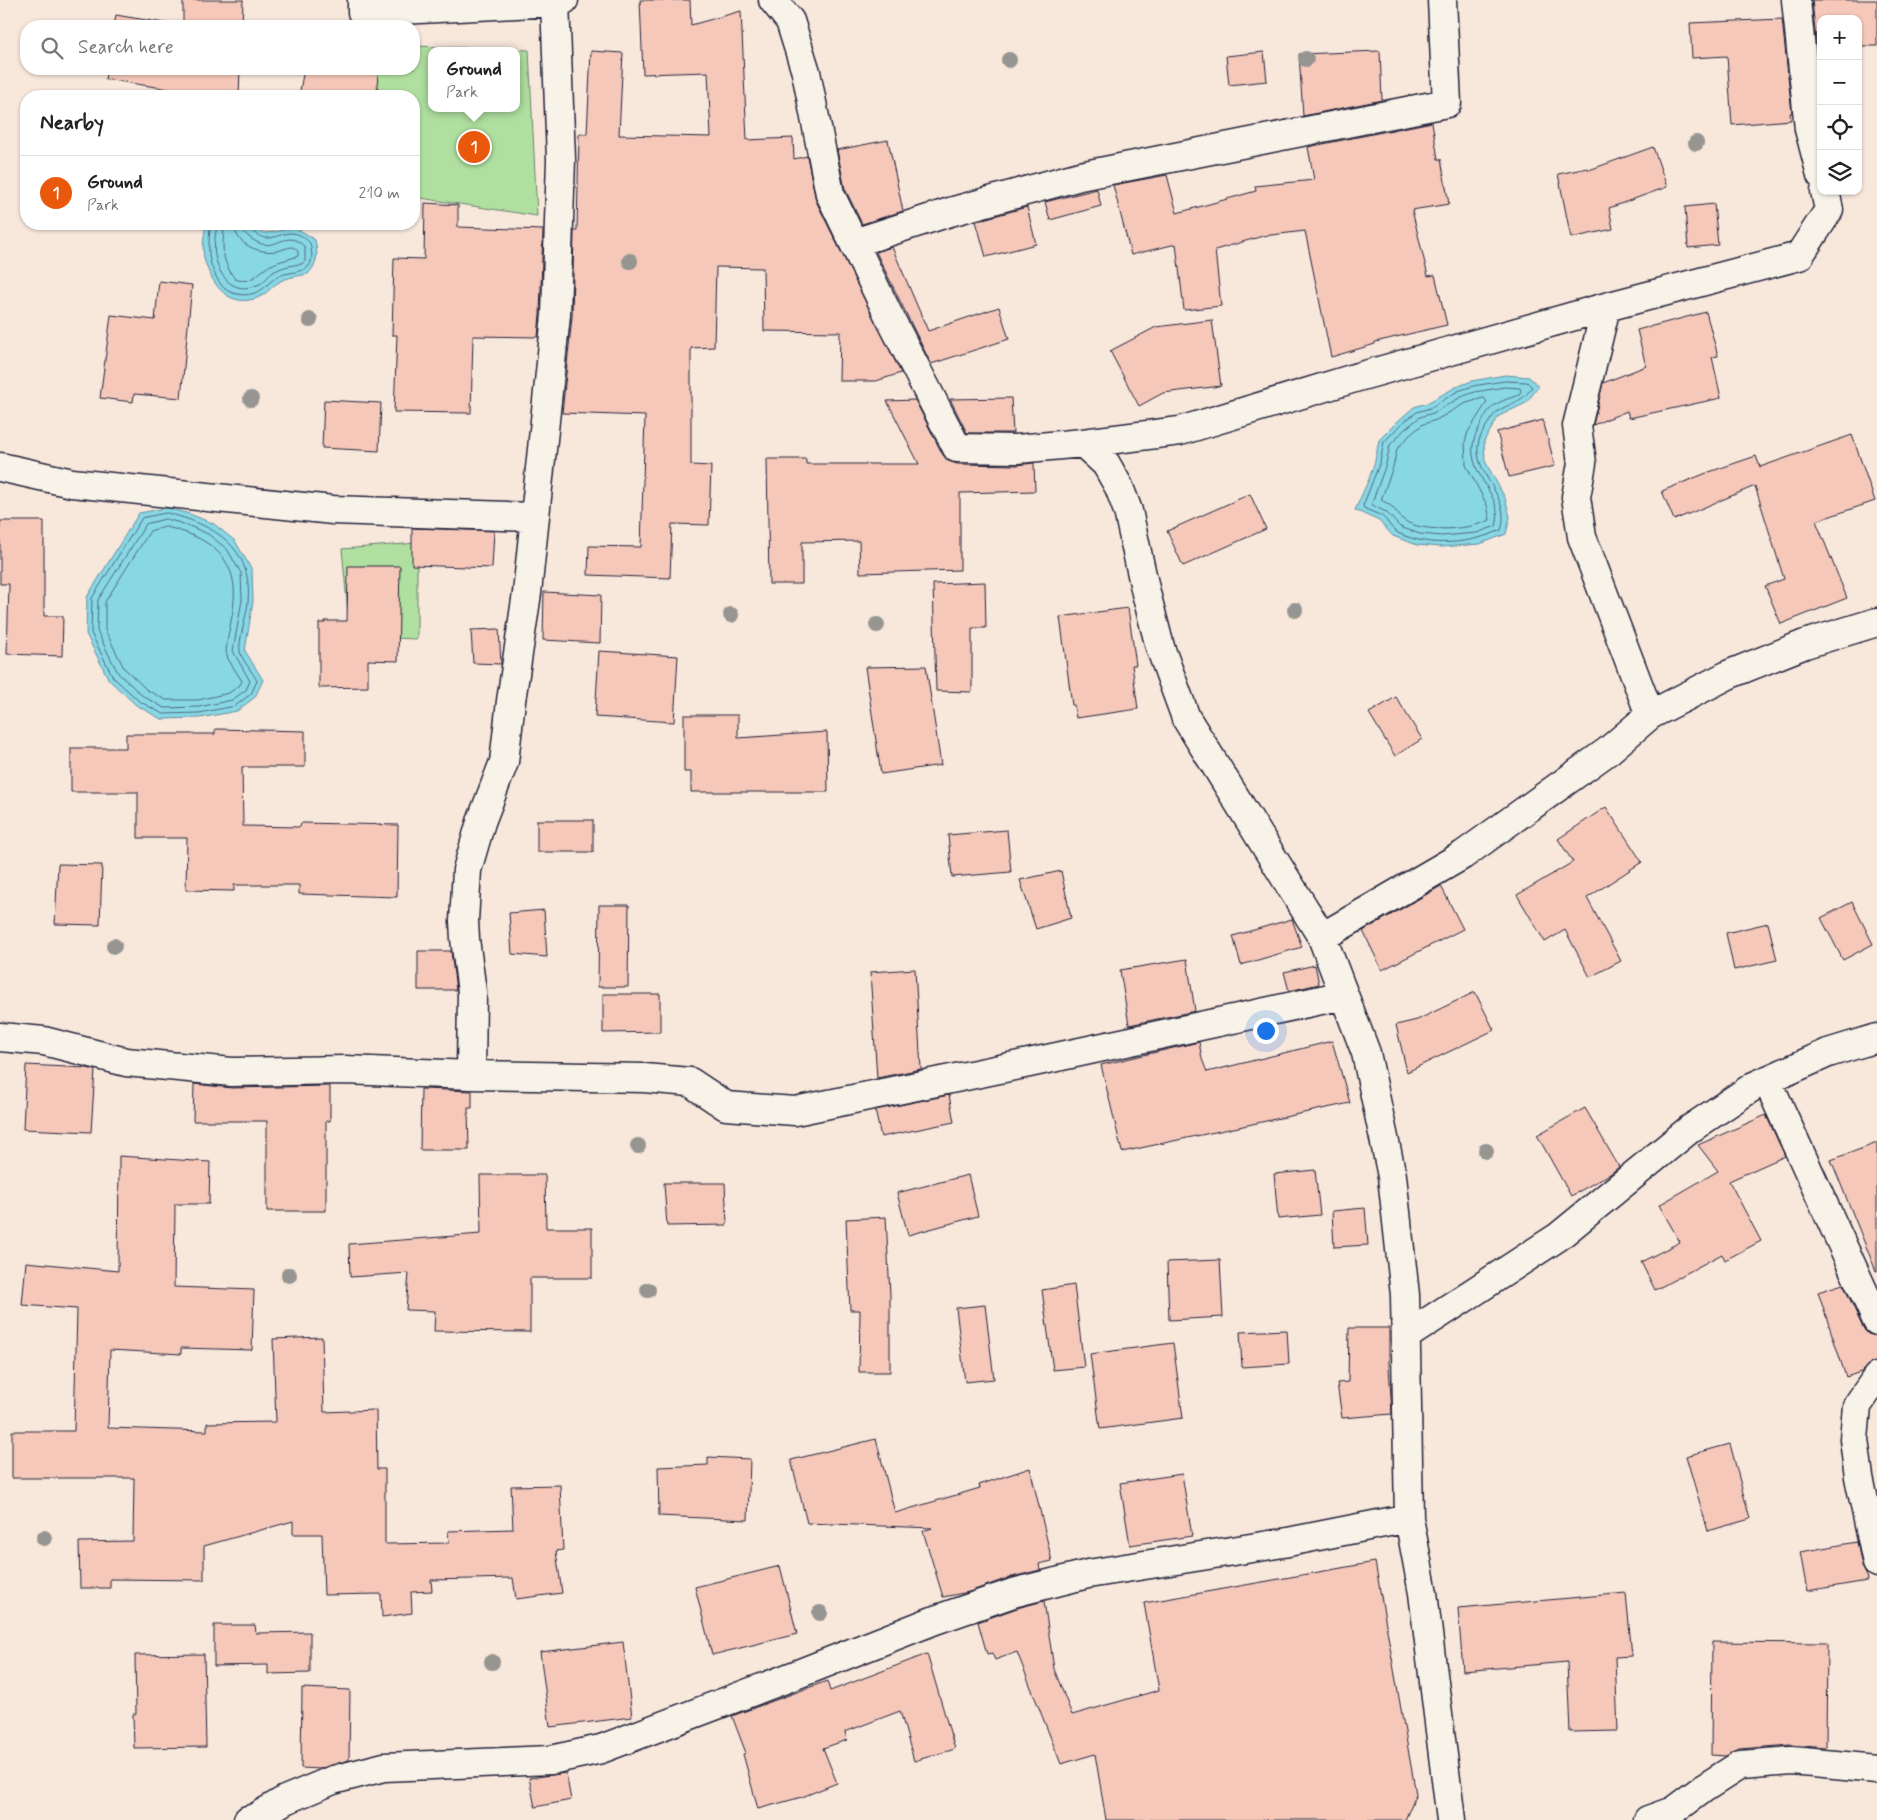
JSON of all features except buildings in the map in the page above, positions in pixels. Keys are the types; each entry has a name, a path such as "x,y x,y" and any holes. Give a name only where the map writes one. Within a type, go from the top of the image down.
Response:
{"street":[{"path":"362,0 362,12 560,1 562,159 556,315 527,593 510,701 504,762 481,822 467,870 464,921 472,992 471,1075"},
{"path":"773,0 790,22 806,72 830,194 889,316 957,448 1017,449 1180,431 1358,377 1606,307 1799,256 1829,210 1826,195"},
{"path":"854,243 950,212 1080,176 1447,103 1442,0"},
{"path":"1796,0 1809,129 1817,160"},
{"path":"1606,307 1577,426 1582,463 1576,497 1582,537 1650,714"},
{"path":"1083,443 1106,464 1119,487 1128,512 1160,648 1186,718 1322,937 1366,1053 1392,1176 1405,1295 1409,1518 1423,1593 1451,1820"},
{"path":"0,468 72,483 333,510 534,517"},
{"path":"1322,937 1463,855 1608,751 1650,714 1739,670 1805,644 1877,622"},
{"path":"0,1037 44,1041 126,1062 232,1072 345,1070 471,1075 644,1078 690,1082 726,1106 795,1111 1344,995"},
{"path":"1406,1336 1558,1237 1690,1129 1754,1086 1828,1053 1877,1038"},
{"path":"1766,1080 1877,1322"},
{"path":"1877,1377 1858,1406 1854,1439 1859,1476 1877,1563"},
{"path":"248,1820 256,1818 285,1800 333,1780 384,1767 551,1760 602,1749 780,1682 936,1620 1013,1593 1088,1574 1283,1543 1409,1518"},
{"path":"1648,1820 1673,1811 1740,1765 1792,1761 1877,1769"}],"green space":[{"path":"420,46 443,47 428,47 428,112 520,112 520,50 529,50 537,216 420,198 420,90 352,90 355,75 420,75"},
{"path":"417,543 417,639 350,636 342,549"}],"water":[{"path":"205,230 259,230 263,233 299,230 315,240 317,254 308,274 282,280 265,294 254,299 235,299 227,296 210,275 204,258"},
{"path":"1505,375 1529,377 1539,386 1526,403 1499,416 1484,441 1485,461 1505,498 1510,517 1506,534 1480,544 1442,547 1417,545 1393,536 1379,521 1355,510 1369,479 1379,440 1398,421 1414,407 1427,403 1456,387 1472,381"},
{"path":"167,508 190,514 214,524 235,541 252,570 253,601 245,651 263,680 255,697 237,711 200,718 161,719 136,705 109,680 86,634 87,597 139,513"}],"place":[{"name":"Ground","path":"474,147"}]}
